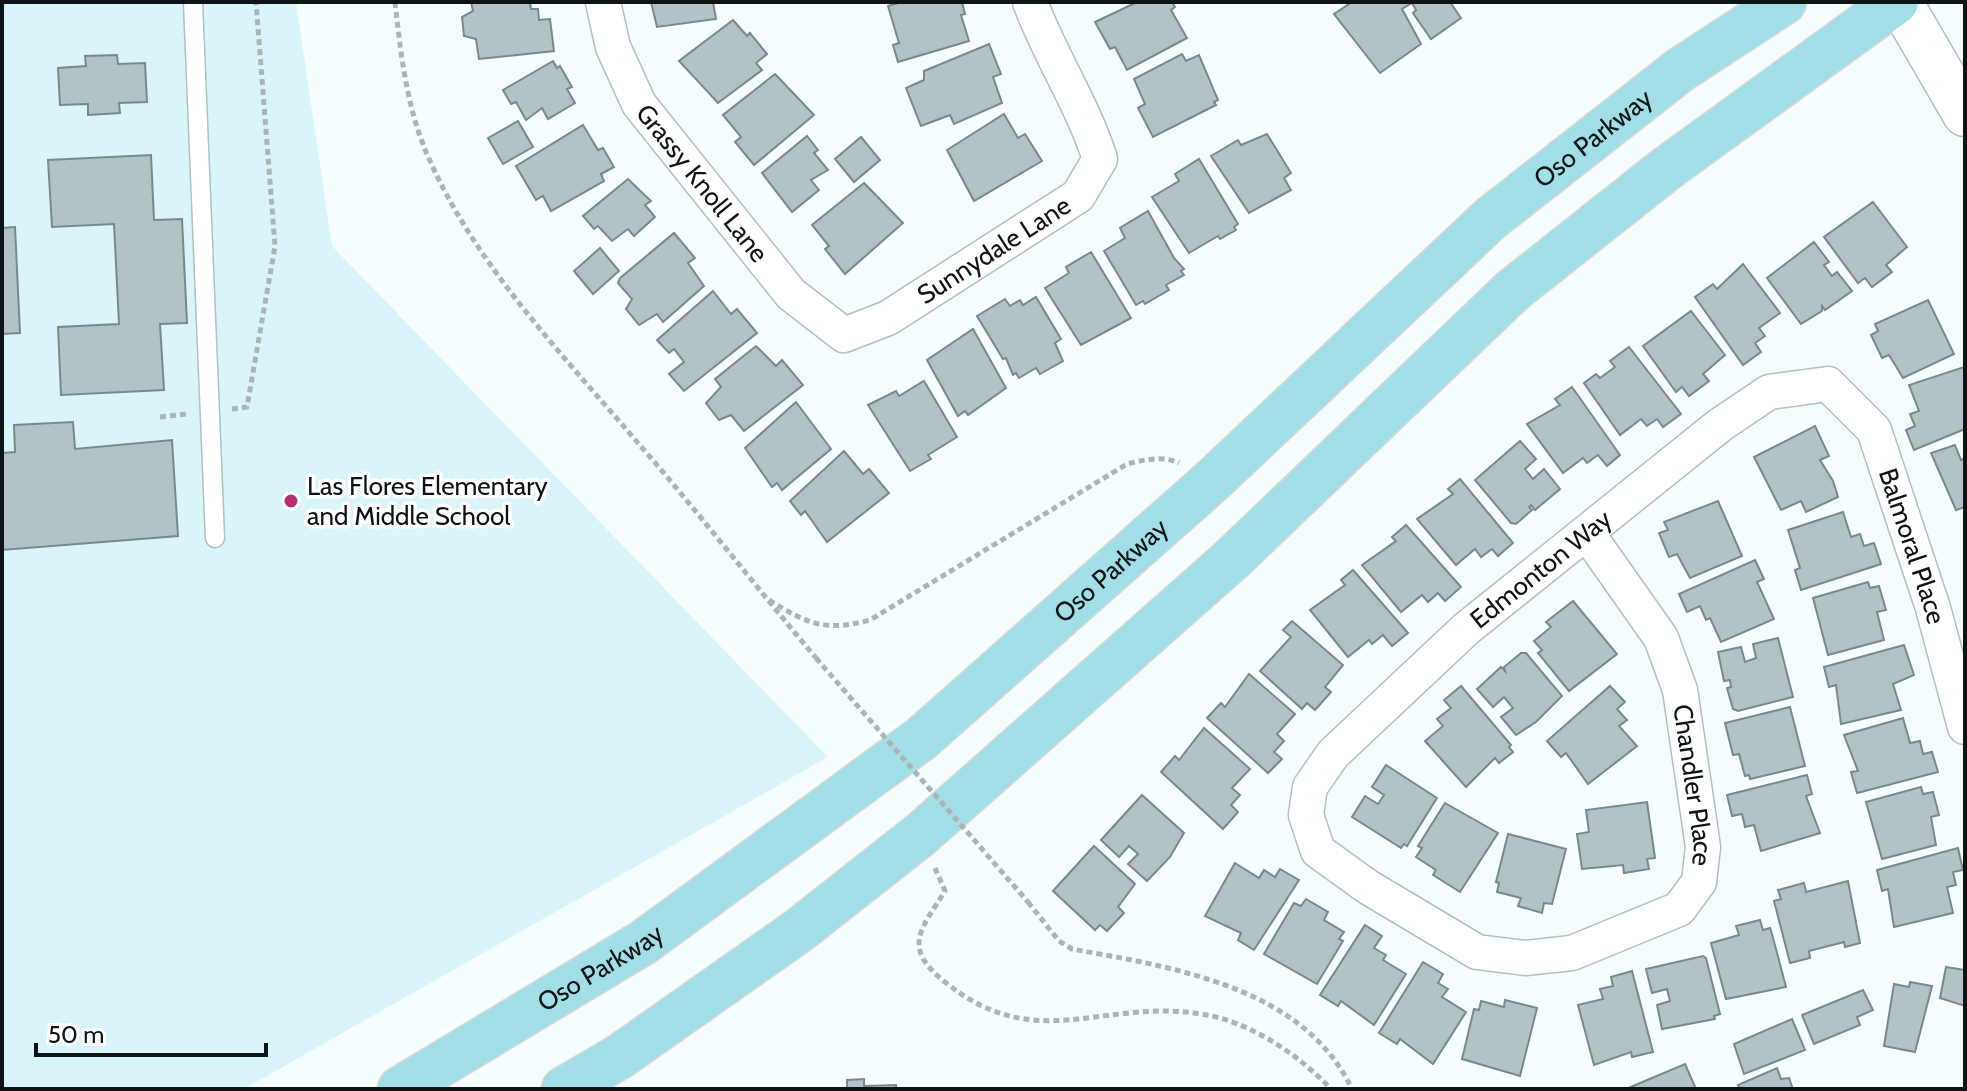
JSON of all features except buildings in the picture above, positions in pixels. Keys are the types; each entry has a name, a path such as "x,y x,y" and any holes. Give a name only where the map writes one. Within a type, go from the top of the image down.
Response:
{"main road":[{"name":"Oso Parkway","path":"400,1089 644,942 922,738 1213,480 1490,219 1680,70 1784,2"},
{"path":"564,1089 619,1057 798,931 920,835 1232,559 1512,291 1666,169 1837,42 1898,2"}],"street":[{"name":"Grassy Knoll Lane","path":"603,2 613,47 639,104 791,294 844,335"},
{"name":"Sunnydale Lane","path":"844,335 888,318 1078,196 1100,159 1087,120 1043,37 1030,2"},
{"path":"1898,2 1965,114"},
{"name":"Edmonton Way","path":"1306,815 1310,787 1333,754 1466,629 1720,425 1769,392 1828,384"},
{"name":"Balmoral Place","path":"1828,384 1874,430 1933,608 1965,727"},
{"name":"Chandler Place","path":"1306,815 1318,851 1368,887 1477,952 1525,958 1572,953 1679,909 1699,882 1703,847 1680,690 1661,638 1587,533"}],"lane":[{"path":"193,2 215,538"}],"path":[{"path":"160,417 247,407 275,246 256,2"},
{"path":"395,2 409,102 429,160 456,212 494,270 765,598 1059,941 1072,949 1179,970 1230,986 1280,1012 1321,1045 1352,1089"},
{"path":"765,598 801,621 825,626 870,620 1127,464 1170,459 1213,480"},
{"path":"920,835 945,891 919,931 918,950 927,968 959,994 992,1012 1034,1022 1060,1023 1170,1010 1205,1014 1243,1025 1285,1050 1331,1089"}],"shaded area":[{"name":"Las Flores Elementary and Middle School","path":"2,2 296,2 332,246 828,757 244,1089 2,1089"}],"place":[{"name":"Las Flores Elementary and Middle School","path":"291,501"}]}
